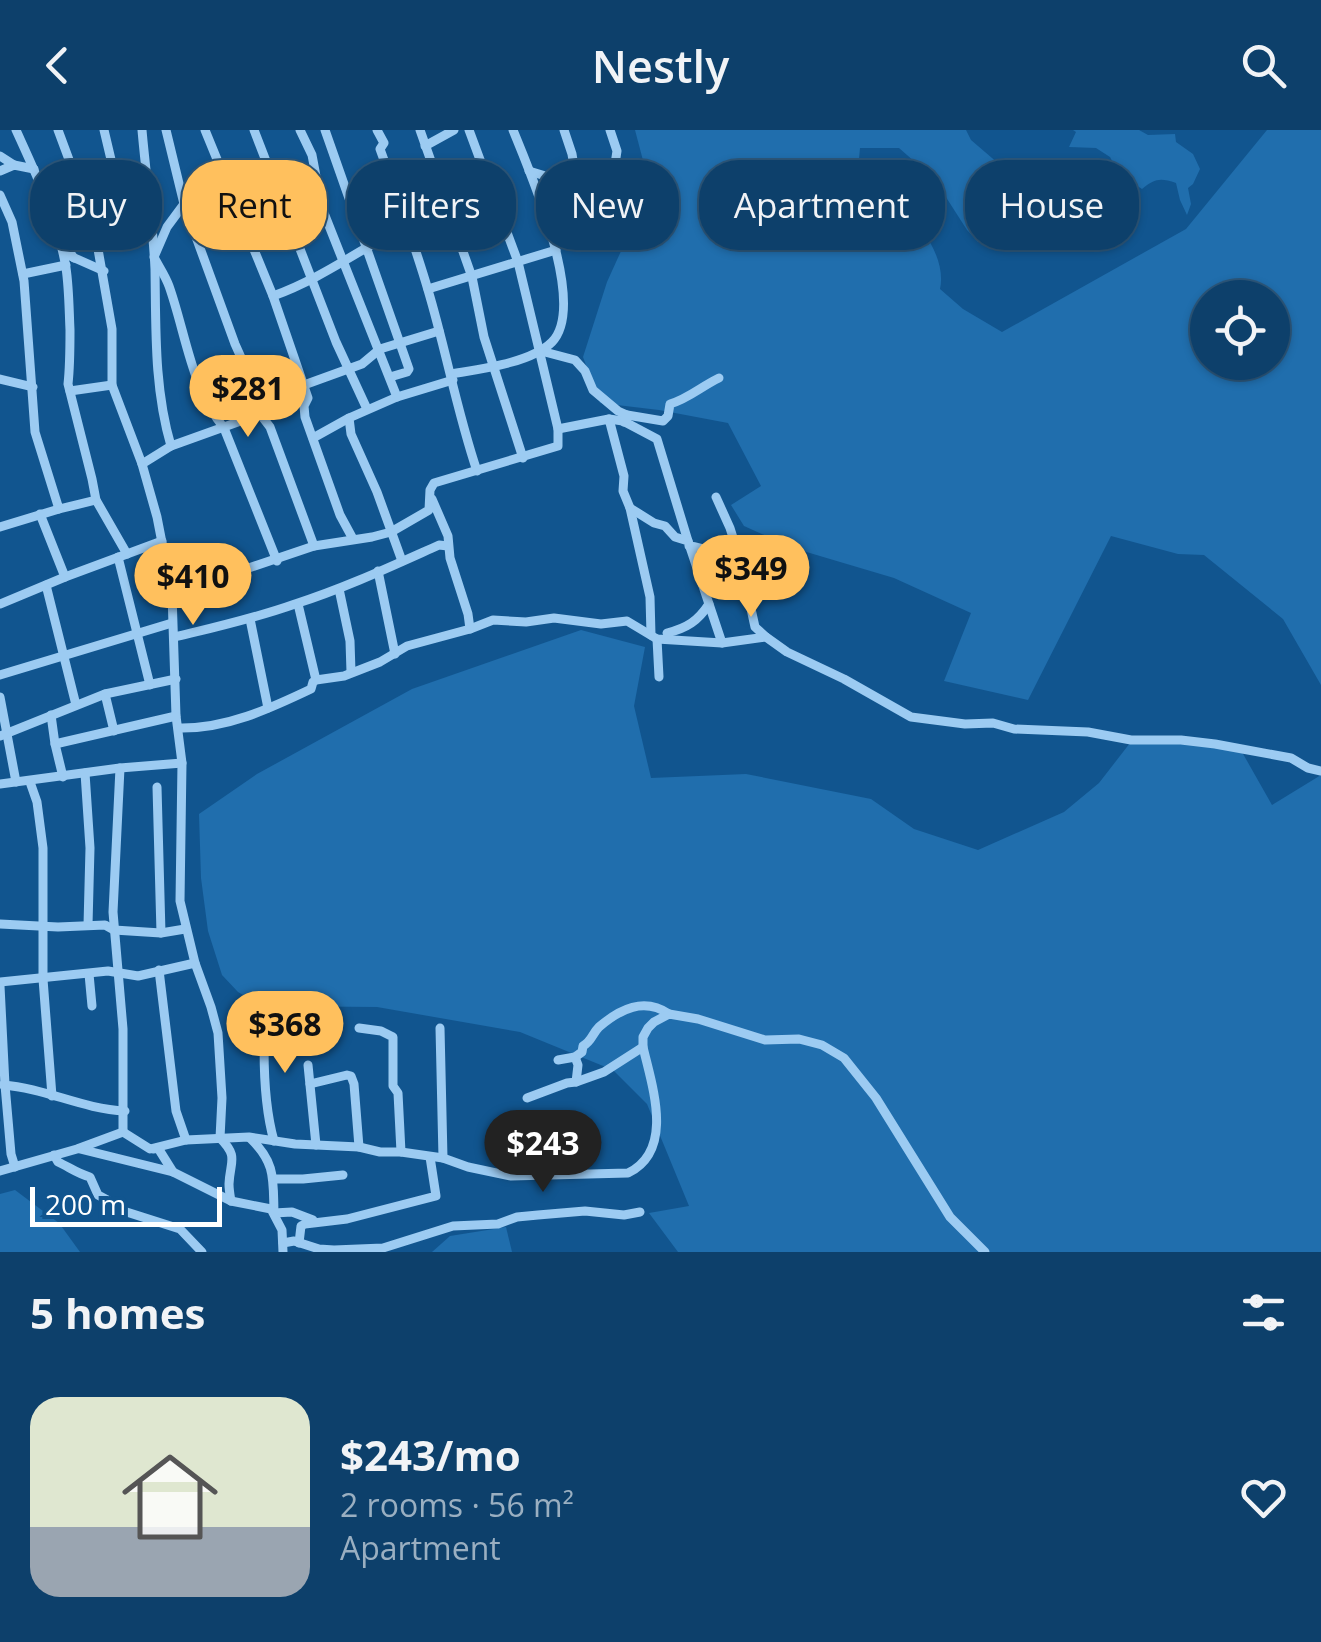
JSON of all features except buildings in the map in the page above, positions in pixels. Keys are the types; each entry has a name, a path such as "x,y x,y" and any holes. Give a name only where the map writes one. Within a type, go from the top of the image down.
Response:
{"street":[{"path":"16,130 30,160"},
{"path":"58,130 69,160"},
{"path":"104,130 111,160"},
{"path":"142,130 145,160"},
{"path":"166,130 182,196"},
{"path":"204,130 273,296 304,385 308,400 304,410 313,438 353,540"},
{"path":"254,130 336,342 367,409"},
{"path":"300,130 312,155 322,208 397,397"},
{"path":"326,130 347,189"},
{"path":"378,130 384,143 380,149 384,160"},
{"path":"420,130 430,160"},
{"path":"425,146 454,130"},
{"path":"172,594 314,546 391,532 429,510 434,483 558,446 558,429 518,262 469,130"},
{"path":"513,130 536,190"},
{"path":"564,130 572,160"},
{"path":"610,130 615,160"},
{"path":"0,156 14,165 30,168"},
{"path":"0,171 14,165"},
{"path":"529,171 536,173"},
{"path":"0,195 12,222 23,274 38,443 59,509"},
{"path":"182,207 167,227 154,257 169,288 198,384 224,428 277,560"},
{"path":"64,250 68,259 68,384 96,500 122,555 150,685"},
{"path":"100,250 112,329 112,386 142,464 172,594 176,716 182,763 180,901 218,1033 220,1138 234,1160 229,1184 231,1201"},
{"path":"153,250 159,390 170,446"},
{"path":"200,250 314,546"},
{"path":"273,296 302,286 360,250"},
{"path":"369,250 409,371 390,377"},
{"path":"415,250 477,471"},
{"path":"462,250 493,367 523,458"},
{"path":"313,438 397,397 540,351 560,330 563,287 556,250 428,289"},
{"path":"23,274 68,259 104,271"},
{"path":"142,464 170,446 262,412 304,385 349,370 380,349 439,331"},
{"path":"540,351 575,360 594,390 626,419 657,439 722,644"},
{"path":"558,429 609,420 663,421 670,404 719,378"},
{"path":"0,379 33,387"},
{"path":"70,392 112,386"},
{"path":"349,418 351,434 402,561"},
{"path":"609,420 650,596 659,677"},
{"path":"430,496 448,536 470,629"},
{"path":"716,497 741,563 754,627 787,652 911,716 965,724 1088,732 1131,740 1215,744 1290,758 1321,771"},
{"path":"0,528 96,500"},
{"path":"630,508 665,526 688,544 741,563"},
{"path":"40,514 66,576"},
{"path":"0,604 162,541"},
{"path":"175,637 298,604 440,545 448,546"},
{"path":"378,571 395,654"},
{"path":"46,585 76,705"},
{"path":"339,589 350,640 351,672"},
{"path":"298,604 316,680"},
{"path":"653,635 683,629 700,618 709,604"},
{"path":"178,728 230,722 311,689 316,680 344,676 418,642 492,620 526,622 554,618 602,624 627,621 653,635 722,644 766,637"},
{"path":"250,619 268,708"},
{"path":"0,675 172,623"},
{"path":"667,633 677,640"},
{"path":"4,735 105,694 176,679"},
{"path":"105,694 114,731"},
{"path":"0,698 16,782"},
{"path":"51,715 63,778"},
{"path":"55,744 176,716"},
{"path":"0,784 182,763"},
{"path":"120,768 114,930 123,1029 123,1132"},
{"path":"85,773 90,848 88,925"},
{"path":"30,782 43,848 43,979 52,1096"},
{"path":"157,786 162,933"},
{"path":"0,924 105,925 114,930 162,933 185,929"},
{"path":"15,1166 2,1085 0,984 108,971 138,976 195,963"},
{"path":"159,970 176,1112 186,1140"},
{"path":"90,974 92,1006"},
{"path":"558,1060 582,1052 596,1029 623,1009 656,1006 668,1014 765,1040 798,1039 822,1045 844,1058 876,1098 950,1217 985,1252"},
{"path":"150,1149 186,1140 248,1137 442,1158 512,1176 628,1173 638,1168 650,1152 657,1118 643,1037 654,1022 668,1014"},
{"path":"265,1015 264,1053 274,1141"},
{"path":"358,1028 393,1037 400,1152"},
{"path":"440,1028 442,1158"},
{"path":"526,1098 604,1072 643,1048"},
{"path":"574,1056 578,1065 576,1082"},
{"path":"308,1064 316,1145"},
{"path":"310,1084 351,1076 359,1148"},
{"path":"2,1085 88,1107 124,1111"},
{"path":"0,1171 123,1132"},
{"path":"123,1132 150,1149 158,1148 173,1172"},
{"path":"248,1137 267,1157 273,1179 274,1213"},
{"path":"77,1148 173,1172 231,1201 271,1209 280,1225 283,1248"},
{"path":"54,1155 58,1162 90,1177 98,1195 114,1208 180,1229 202,1252"},
{"path":"299,1243 301,1226 436,1196 430,1157"},
{"path":"273,1179 343,1176"},
{"path":"283,1248 290,1241 334,1250 383,1248 453,1226 498,1224 517,1217 585,1211 624,1216 640,1212"},
{"path":"274,1213 292,1212 316,1221"}],"shaded area":[{"path":"635,130 966,130 971,140 994,160 965,160 965,227 945,196 945,160 913,160 899,148 860,148 860,160 699,160 699,250 934,250 941,272 940,289 963,309 1002,332 1186,229 1267,130 1321,130 1321,685 1283,619 1204,555 1178,554 1111,536 1028,700 944,681 971,613 894,578 793,548 744,526 731,505 761,486 728,423 600,403 583,357 621,250 679,250 679,160 643,160"},
{"path":"1073,130 1175,134 1176,142 1193,154 1200,169 1188,188 1191,204 1187,215 1176,183 1158,180 1142,189 1139,160 1112,160 1096,148 1069,147 1076,132"},
{"path":"581,630 645,647 634,706 651,778 746,774 871,799 914,829 978,850 1064,812 1099,783 1130,743 1238,745 1272,805 1321,775 1321,1252 678,1252 649,1213 689,1206 647,1104 613,1070 520,1032 377,1007 262,1006 238,992 222,975 208,931 199,814 257,774 412,689"},
{"path":"15,1190 59,1223 80,1252 0,1252 0,1194"},
{"path":"506,1227 512,1252 432,1252 450,1236"}]}
